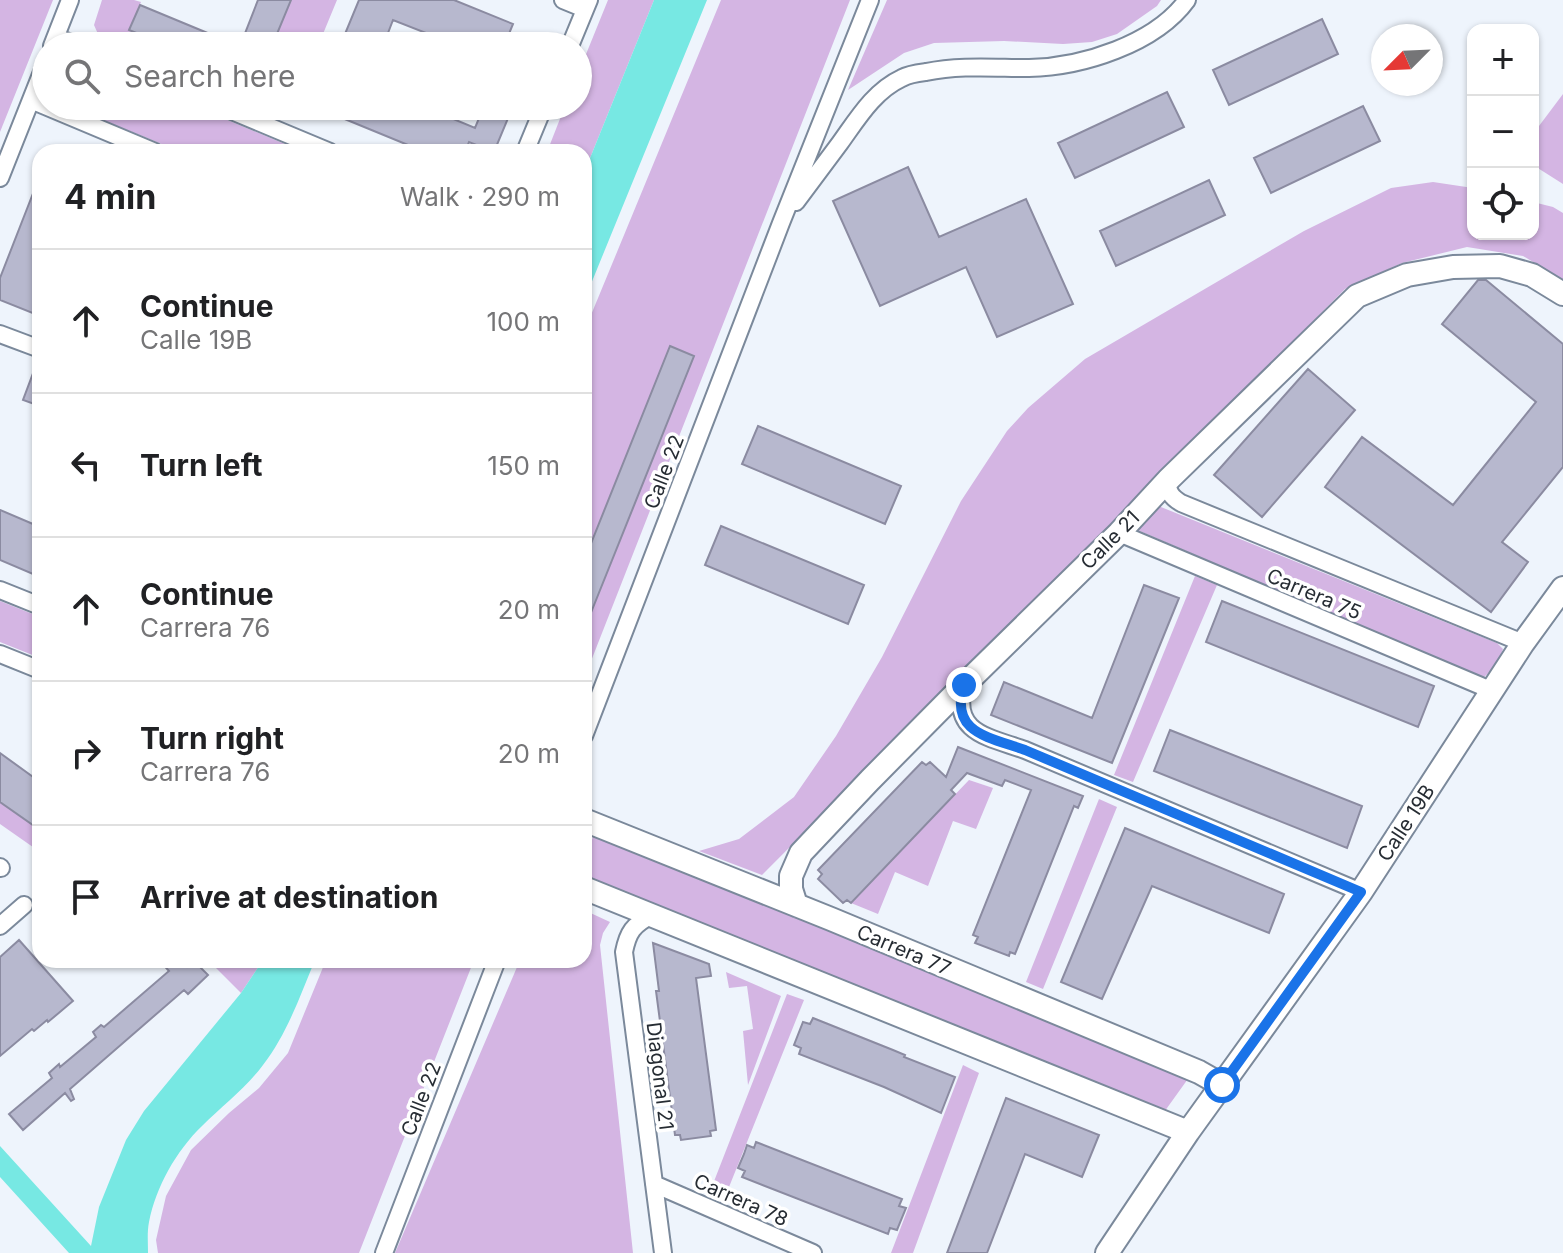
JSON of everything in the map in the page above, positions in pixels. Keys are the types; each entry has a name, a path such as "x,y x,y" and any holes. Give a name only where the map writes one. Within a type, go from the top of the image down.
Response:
{"street":[{"path":"58,32 70,0"},
{"path":"563,0 587,5 576,32"},
{"name":"Calle 22","path":"592,715 870,0"},
{"name":"Calle 22","path":"781,223 868,104 883,89 904,76 981,66 1032,68 1089,59 1134,43 1162,26 1187,0"},
{"path":"0,178 31,100"},
{"path":"79,120 136,144"},
{"path":"253,120 311,144"},
{"path":"528,144 538,120"},
{"name":"Calle 21","path":"796,905 791,876 801,853 1168,480 1357,296 1407,275 1453,267 1500,266 1532,275 1563,294"},
{"path":"0,334 32,346"},
{"name":"Carrera 75","path":"1168,480 1170,493 1181,503 1523,643"},
{"name":"Carrera 75","path":"1119,533 1493,691"},
{"name":"Calle 19B","path":"1107,1253 1188,1132 1361,892 1523,643 1563,588"},
{"path":"0,590 32,603"},
{"path":"0,654 32,667"},
{"path":"964,685 960,698 961,712 973,731 1361,892"},
{"name":"Carrera 77","path":"592,823 1199,1072 1222,1085"},
{"path":"592,891 1188,1132"},
{"path":"0,926 24,905"},
{"name":"Diagonal 21","path":"652,915 632,928 624,952 663,1253"},
{"name":"Calle 22","path":"384,1253 494,968"},
{"name":"Carrera 78","path":"654,1184 813,1253"}],"shaded area":[{"path":"0,0 53,0 40,32 32,32 32,52 0,132"},
{"path":"102,0 141,2 129,30 134,32 97,32 94,25"},
{"path":"291,0 337,0 324,32 278,32"},
{"path":"608,0 654,0 592,153 592,144 550,144 560,120 592,120 592,39"},
{"path":"721,0 850,0 592,659 592,313"},
{"path":"887,0 1161,0 1117,34 1092,42 934,43 904,53 848,90"},
{"path":"1563,94 1563,184 1539,169 1539,126"},
{"path":"103,120 227,120 285,144 162,144"},
{"path":"1433,182 1467,187 1467,240 1539,240 1539,204 1553,207 1563,213 1563,280 1523,256 1467,247 1402,263 1345,289 762,875 699,851 739,839 794,797 836,736 882,657 961,501 1007,431 1028,408 1085,359 1304,231 1391,188"},
{"path":"1156,505 1497,643 1503,649 1487,674 1477,676 1138,530"},
{"path":"1195,576 1217,585 1133,782 1114,775"},
{"path":"0,601 32,614 32,655 0,642"},
{"path":"969,780 993,788 976,829 953,821 928,886 895,872 878,914 851,903"},
{"path":"1099,799 1117,807 1043,989 1026,982"},
{"path":"0,802 32,824 32,846 0,824"},
{"path":"595,832 1190,1076 1162,1115 592,881 592,839"},
{"path":"592,914 610,922 600,945 633,1253 395,1253 517,968 592,968"},
{"path":"216,968 258,968 241,993"},
{"path":"323,968 471,968 359,1253 158,1253 156,1240 166,1196 191,1150 259,1088 288,1053"},
{"path":"726,972 781,996 748,1085 743,1031 753,1029 747,986 729,988"},
{"path":"787,994 804,1000 725,1197 711,1189"},
{"path":"963,1065 979,1073 913,1253 891,1253"}],"water":[{"path":"654,0 707,0 592,281 592,153"},
{"path":"258,968 312,968 272,1053 249,1081 193,1136 168,1170 152,1209 148,1253 69,1253 0,1177 0,1146 91,1246 99,1207 126,1140 144,1111 241,993"}],"building":[{"path":"258,0 291,0 278,32 246,32"},
{"path":"359,0 454,0 513,24 510,32 423,32 393,20 388,32 346,32"},
{"path":"140,5 205,32 134,32 129,30"},
{"path":"1322,19 1338,54 1229,105 1213,70"},
{"path":"1167,92 1184,127 1075,178 1058,143"},
{"path":"1363,106 1380,141 1271,193 1254,158"},
{"path":"347,120 456,120 475,128 478,120 507,120 497,144 406,144"},
{"path":"908,167 939,237 1026,199 1073,304 997,337 966,267 880,306 833,201"},
{"path":"1209,180 1225,215 1116,266 1100,231"},
{"path":"32,196 32,313 0,300 0,278"},
{"path":"1478,280 1486,280 1563,344 1563,467 1502,542 1528,562 1491,612 1325,487 1362,437 1453,505 1536,402 1442,324"},
{"path":"670,346 694,356 592,610 592,541"},
{"path":"1308,369 1355,410 1262,517 1214,475"},
{"path":"32,376 32,403 23,400"},
{"path":"758,426 901,486 885,524 742,464"},
{"path":"0,510 32,524 32,574 0,560"},
{"path":"721,526 864,585 848,624 705,565"},
{"path":"1144,585 1179,598 1112,763 991,715 1004,682 1092,718"},
{"path":"1222,601 1434,686 1418,727 1206,642"},
{"path":"1170,730 1362,806 1347,848 1154,771"},
{"path":"958,747 1083,796 1078,808 1074,806 1015,954 1010,952 1009,956 975,943 978,937 973,935 1031,790 1005,780 1002,786 967,773 951,790 955,794 851,903 847,900 843,903 818,879 822,874 818,870 922,762 926,765 930,762 946,777"},
{"path":"0,753 32,776 32,824 0,802"},
{"path":"1125,828 1284,894 1269,933 1152,886 1102,999 1061,982"},
{"path":"19,940 32,955 32,968 44,968 73,1001 0,1056 0,957"},
{"path":"653,943 709,964 711,976 696,978 716,1130 710,1131 711,1136 681,1140 680,1135 675,1135 656,991 659,991"},
{"path":"166,968 201,968 208,975 188,994 184,990 70,1089 74,1099 71,1101 65,1093 23,1130 9,1114 52,1078 49,1073 59,1064 60,1067 96,1037 93,1032 101,1025 104,1027 169,971"},
{"path":"813,1018 955,1077 941,1113 799,1054 801,1048 794,1045 803,1022 810,1024"},
{"path":"1006,1098 1099,1135 1082,1177 1025,1154 987,1253 947,1253"},
{"path":"756,1142 902,1199 899,1206 906,1208 897,1230 890,1228 888,1234 742,1177 745,1171 738,1168 747,1145 754,1148"}],"route":[{"path":"964,685 960,698 961,712 973,731 1361,892 1222,1085"}]}
